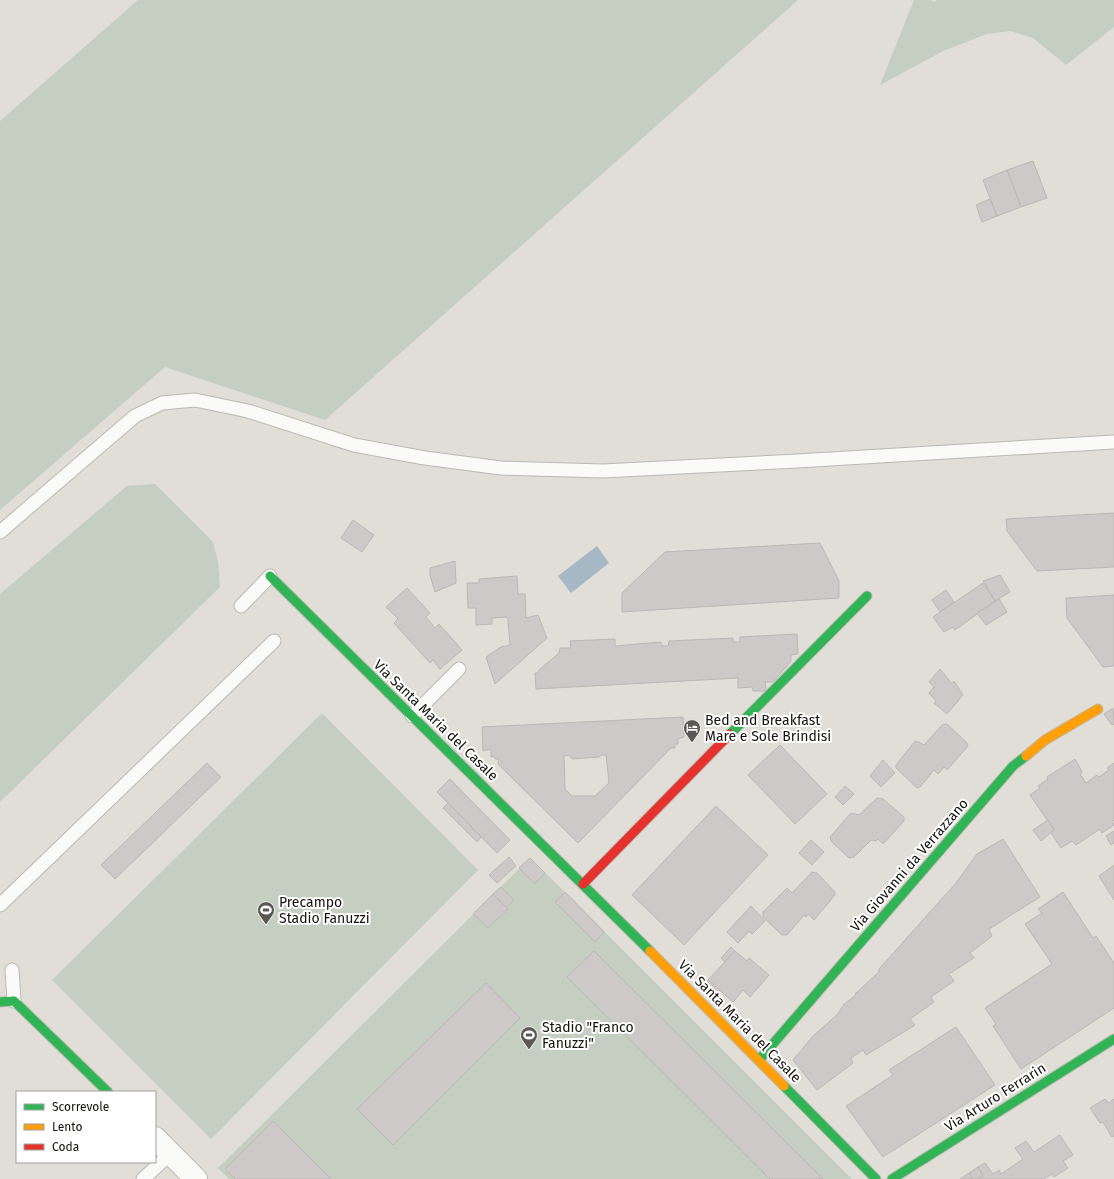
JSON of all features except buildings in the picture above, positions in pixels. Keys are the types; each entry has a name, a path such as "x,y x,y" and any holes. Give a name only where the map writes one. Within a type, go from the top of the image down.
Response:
{"street":[{"name":"Via Santa Maria del Casale","path":"270,576 583,884 876,1179"},
{"path":"583,884 867,596"},
{"name":"Via Giovanni da Verrazzano","path":"759,1060 1013,766 1045,740 1098,709"},
{"path":"0,1002 14,1001 107,1091"},
{"name":"Via Arturo Ferrarin","path":"892,1179 1114,1039"},
{"path":"156,1139 196,1179"}],"lane":[{"path":"0,532 135,416 162,403 195,400 248,411 354,445 425,458 501,468 603,471 1114,442"},
{"path":"241,606 270,576"},
{"path":"0,905 274,641"},
{"path":"412,716 459,669"},
{"path":"12,970 14,1001"},
{"path":"143,1179 171,1154"}],"green space":[{"path":"138,0 798,0 325,420 165,367 0,510 0,121"},
{"path":"914,0 930,0 935,2 936,0 1114,0 1114,27 1066,65 1033,38 1010,31 987,34 943,51 880,85"},
{"path":"155,484 213,542 218,562 220,587 0,802 0,594 127,486"},
{"name":"Precampo Stadio Fanuzzi","path":"322,713 478,870 211,1139 52,980"},
{"name":"Stadio \"Franco Fanuzzi\"","path":"530,858 852,1179 229,1179 218,1168"}],"water":[{"path":"597,546 609,563 571,593 558,576"}],"traffic: fast":[{"path":"270,576 650,951"},
{"path":"730,734 867,596"},
{"path":"759,1060 1013,766 1026,756"},
{"path":"0,1002 14,1001 107,1091"},
{"path":"892,1179 1114,1039"},
{"path":"784,1086 876,1179"}],"traffic: slow":[{"path":"1026,756 1045,740 1098,709"},
{"path":"650,951 784,1086"}],"traffic: jam":[{"path":"583,884 730,734"}],"place":[{"name":"Bed and Breakfast Mare e Sole Brindisi","path":"692,743"},
{"name":"Precampo Stadio Fanuzzi","path":"266,925"},
{"name":"Stadio \"Franco Fanuzzi\"","path":"529,1050"}]}
